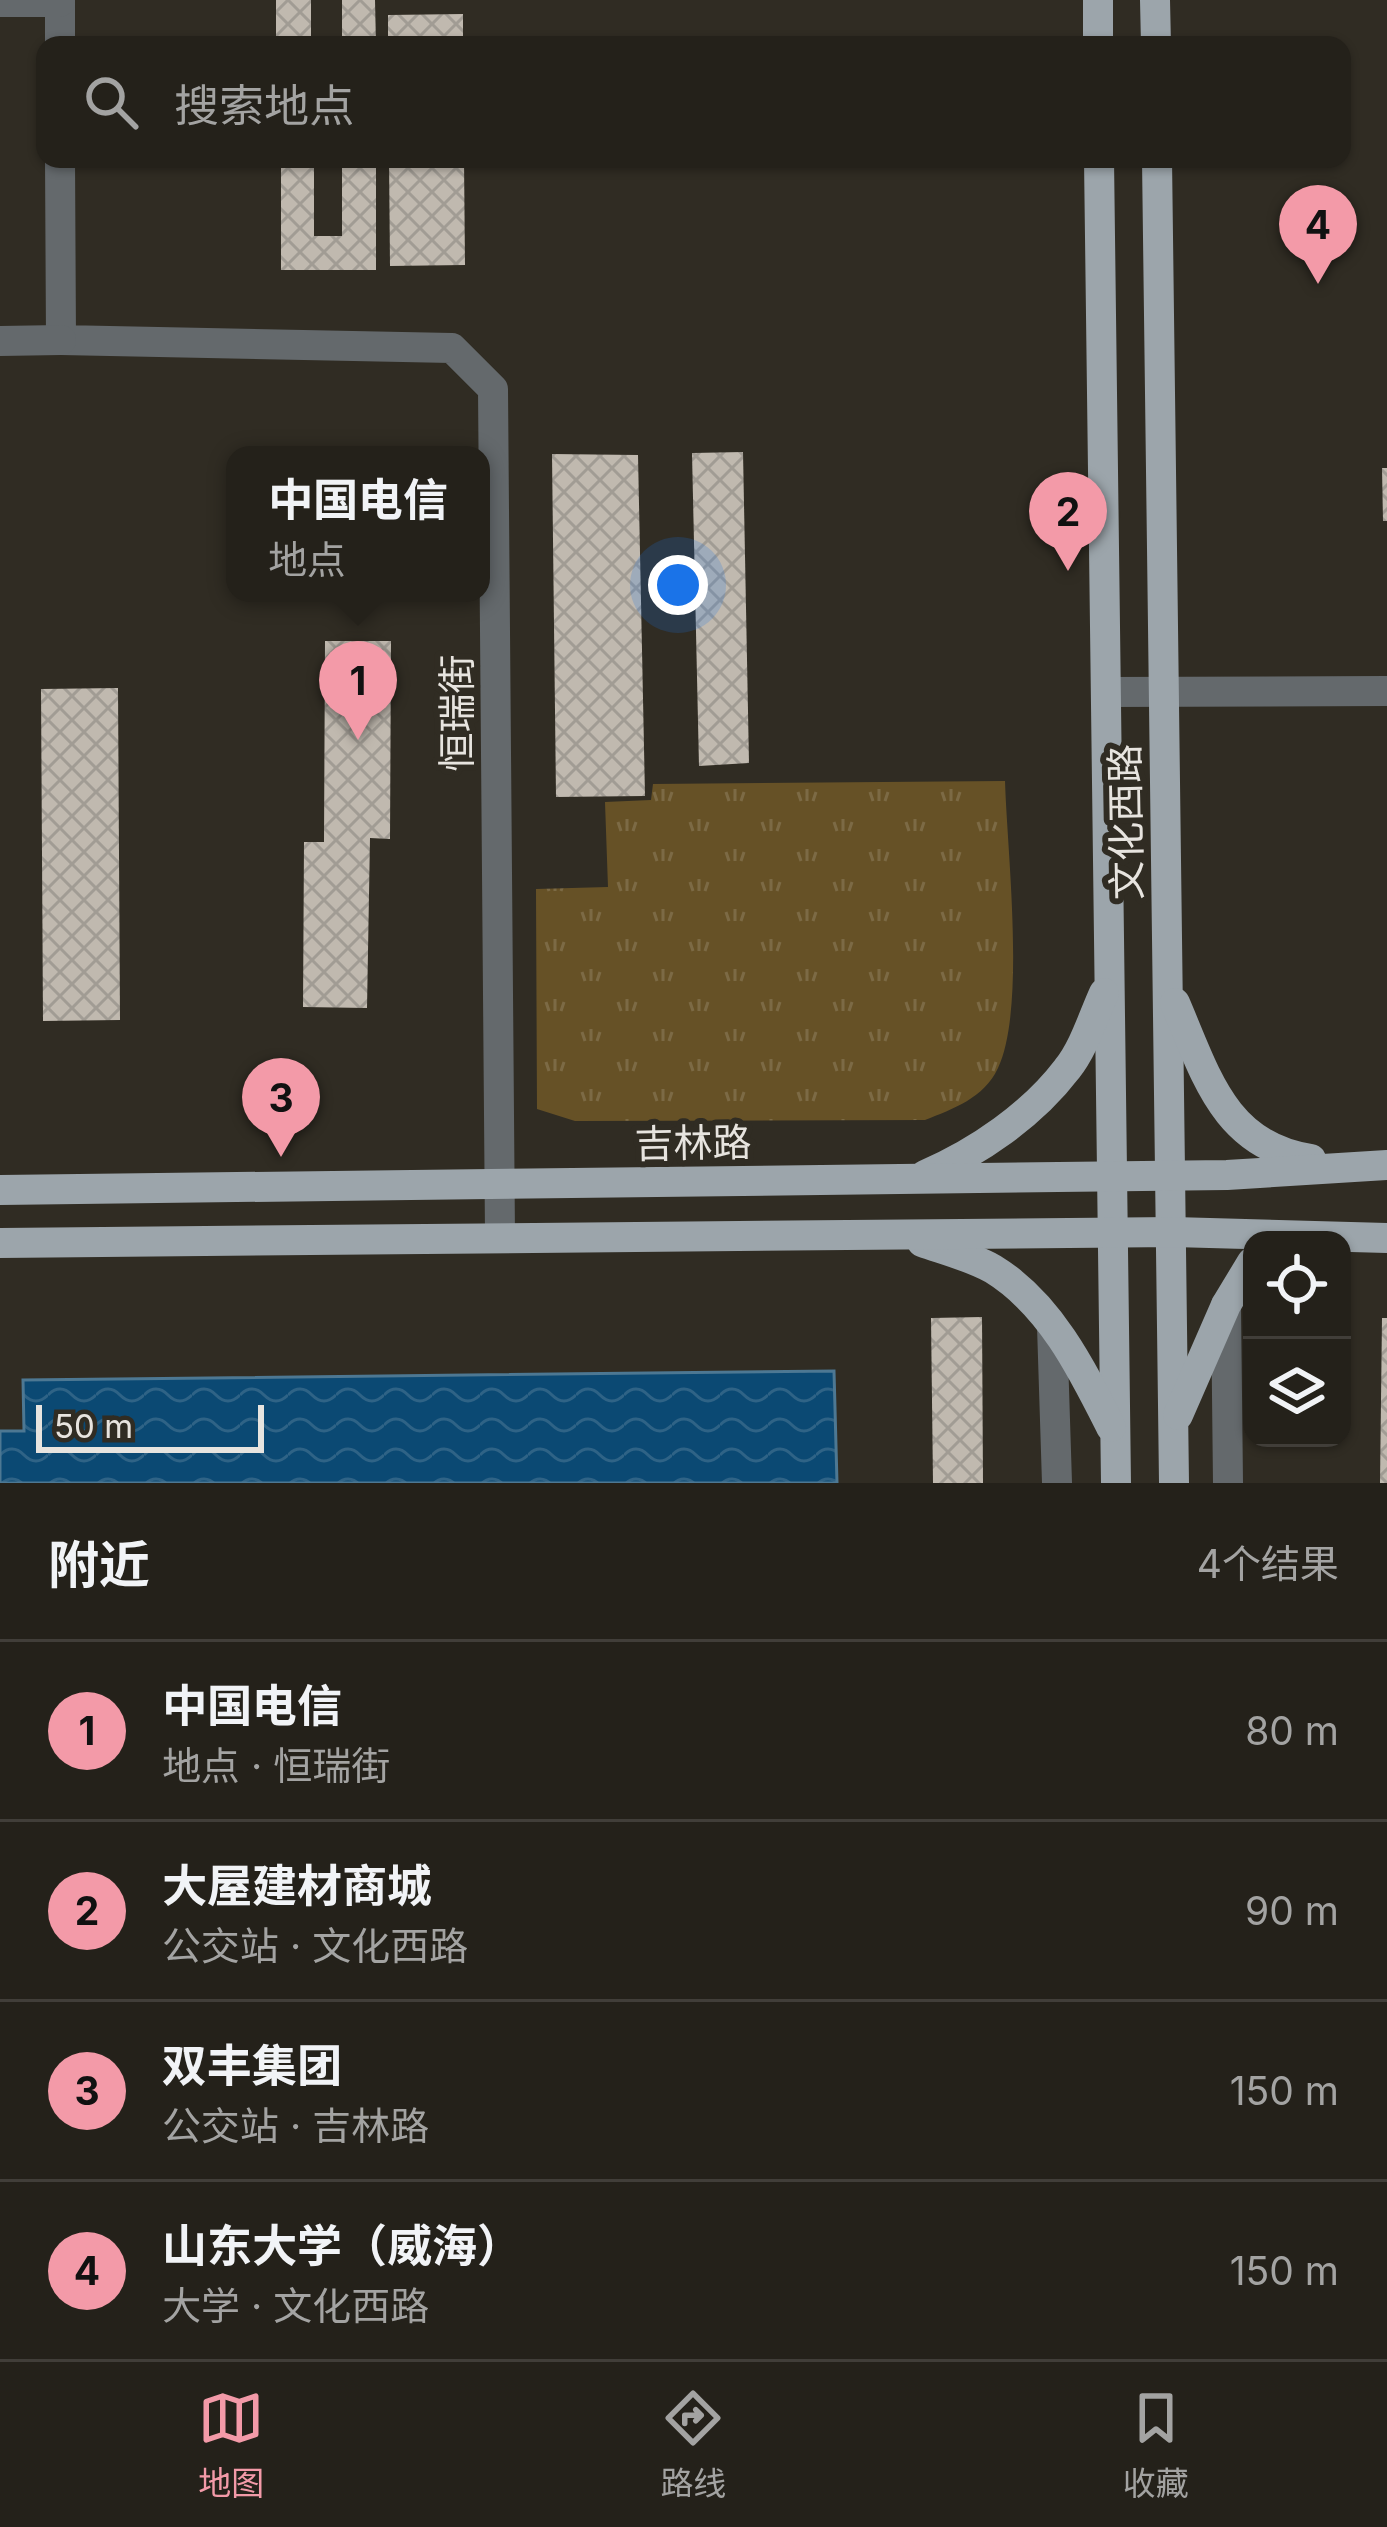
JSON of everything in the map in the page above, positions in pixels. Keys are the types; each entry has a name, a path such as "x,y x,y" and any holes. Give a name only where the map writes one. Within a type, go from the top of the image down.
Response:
{"main road":[{"path":"1098,0 1098,36"},
{"path":"1155,0 1156,36"},
{"name":"文化西路","path":"1100,168 1115,1483"},
{"name":"文化西路","path":"1157,168 1174,1483"},
{"path":"916,1179 957,1161 1030,1109 1070,1066 1109,982"},
{"path":"1168,985 1235,1125 1278,1154 1347,1164"},
{"name":"吉林路","path":"0,1190 1173,1175 1387,1165"},
{"path":"0,1243 500,1235 1243,1235"},
{"path":"905,1235 991,1268 1031,1299 1083,1370 1115,1434"},
{"path":"1351,1238 1387,1238"},
{"path":"1174,1426 1226,1305 1243,1277"}],"street":[{"path":"0,2 59,1 60,36"},
{"path":"60,168 61,340"},
{"name":"恒瑞街","path":"0,341 452,348 493,389 500,1235"},
{"path":"1106,692 1387,691"},
{"path":"1226,1305 1228,1483"},
{"path":"1052,1326 1057,1483"}],"green space":[{"path":"1005,781 1013,929 1011,1008 998,1068 976,1095 925,1120 575,1121 537,1109 536,889 608,887 605,802 651,800 653,784"}],"water":[{"path":"834,1371 837,1483 0,1483 0,1431 24,1431 23,1380"}],"building":[{"path":"276,0 311,0 311,36 276,36"},
{"path":"342,0 375,0 376,36 342,36"},
{"path":"463,14 463,36 388,36 388,15"},
{"path":"281,168 314,168 314,236 342,236 342,168 376,168 376,270 281,270"},
{"path":"389,168 464,168 465,265 390,266"},
{"path":"743,452 749,763 699,766 692,453"},
{"path":"552,454 638,455 645,796 556,797"},
{"path":"1382,468 1387,468 1387,521 1383,521"},
{"path":"325,641 391,641 390,839 370,838 367,1008 303,1007 304,842 324,842"},
{"path":"118,688 120,1020 43,1021 41,689"},
{"path":"982,1317 983,1483 933,1483 931,1318"},
{"path":"1382,1318 1387,1318 1387,1483 1380,1483"}],"place":[{"name":"山东大学（威海）","path":"1318,284"},
{"name":"大屋建材商城","path":"1068,571"},
{"name":"中国电信","path":"358,740"},
{"name":"双丰集团","path":"281,1157"}]}
